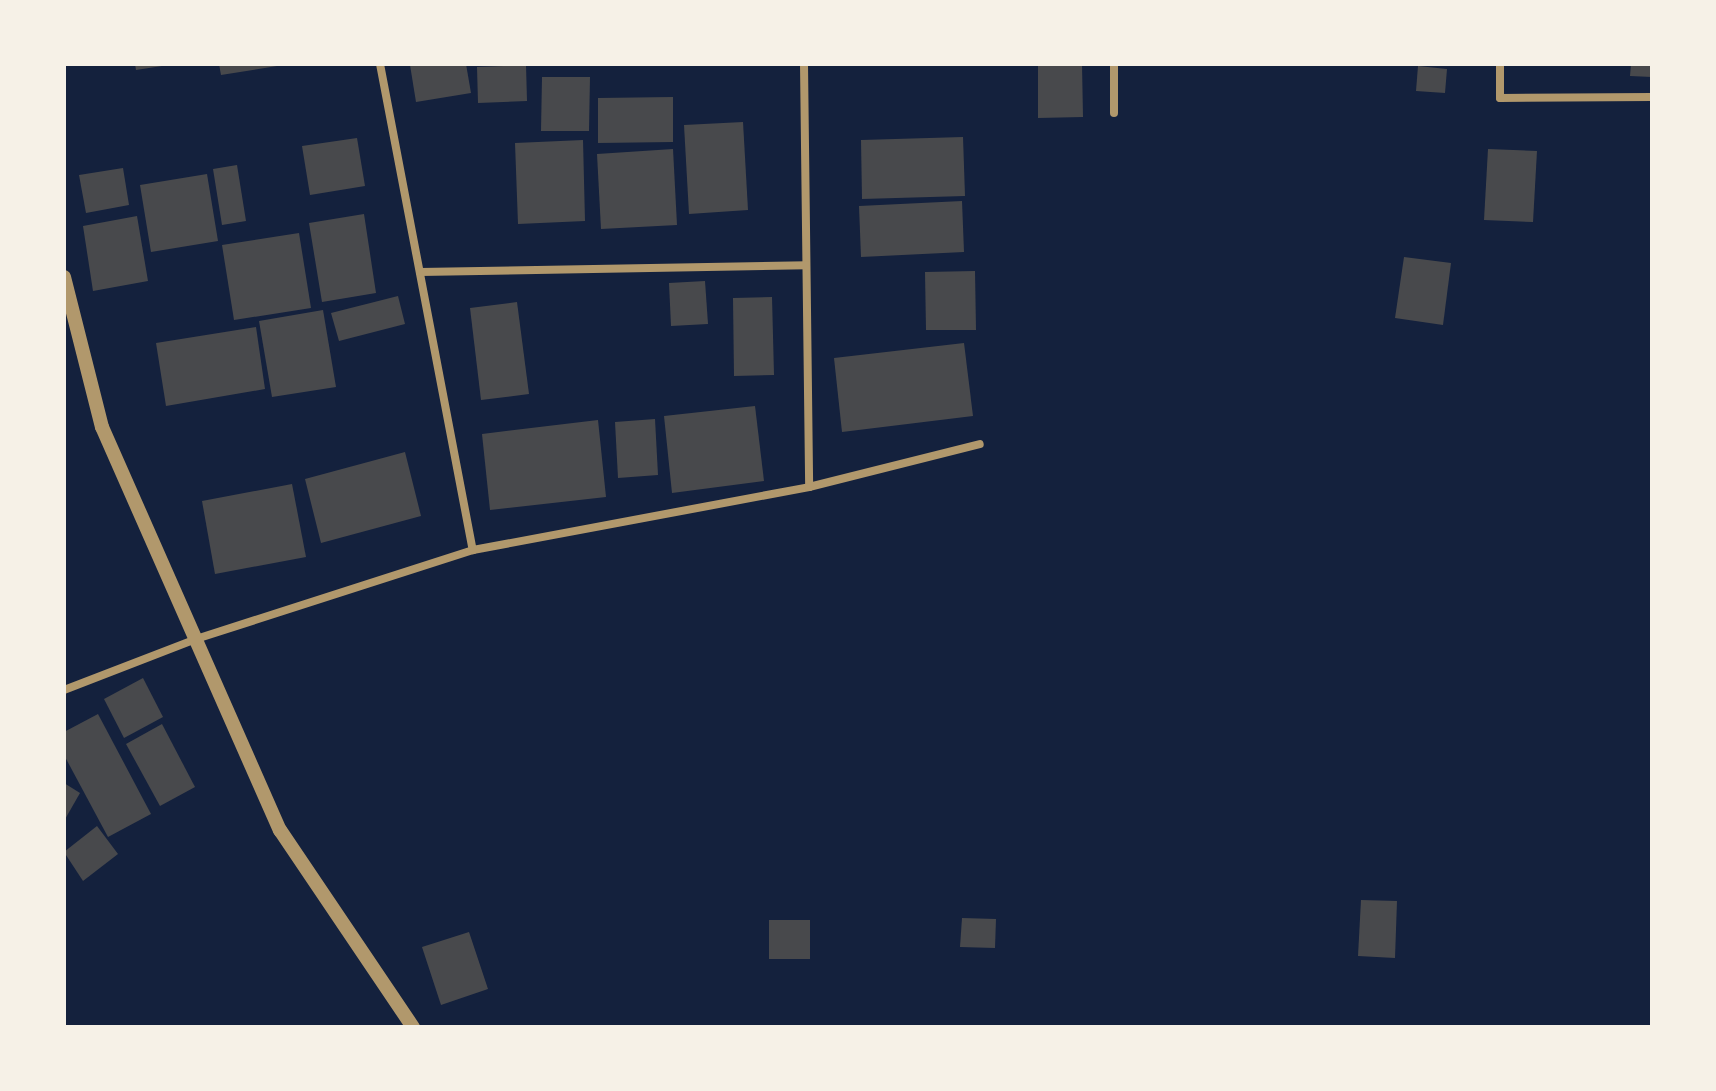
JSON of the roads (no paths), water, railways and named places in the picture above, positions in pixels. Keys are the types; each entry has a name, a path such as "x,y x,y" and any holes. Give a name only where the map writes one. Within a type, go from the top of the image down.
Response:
{"street":[{"path":"380,64 473,550"},
{"path":"804,64 809,487"},
{"path":"1114,64 1114,113"},
{"path":"1500,64 1500,98 1652,97"},
{"path":"420,272 806,265"},
{"path":"64,277 102,427 280,830 413,1027"},
{"path":"64,690 196,639 473,550 809,487 980,444"}]}
